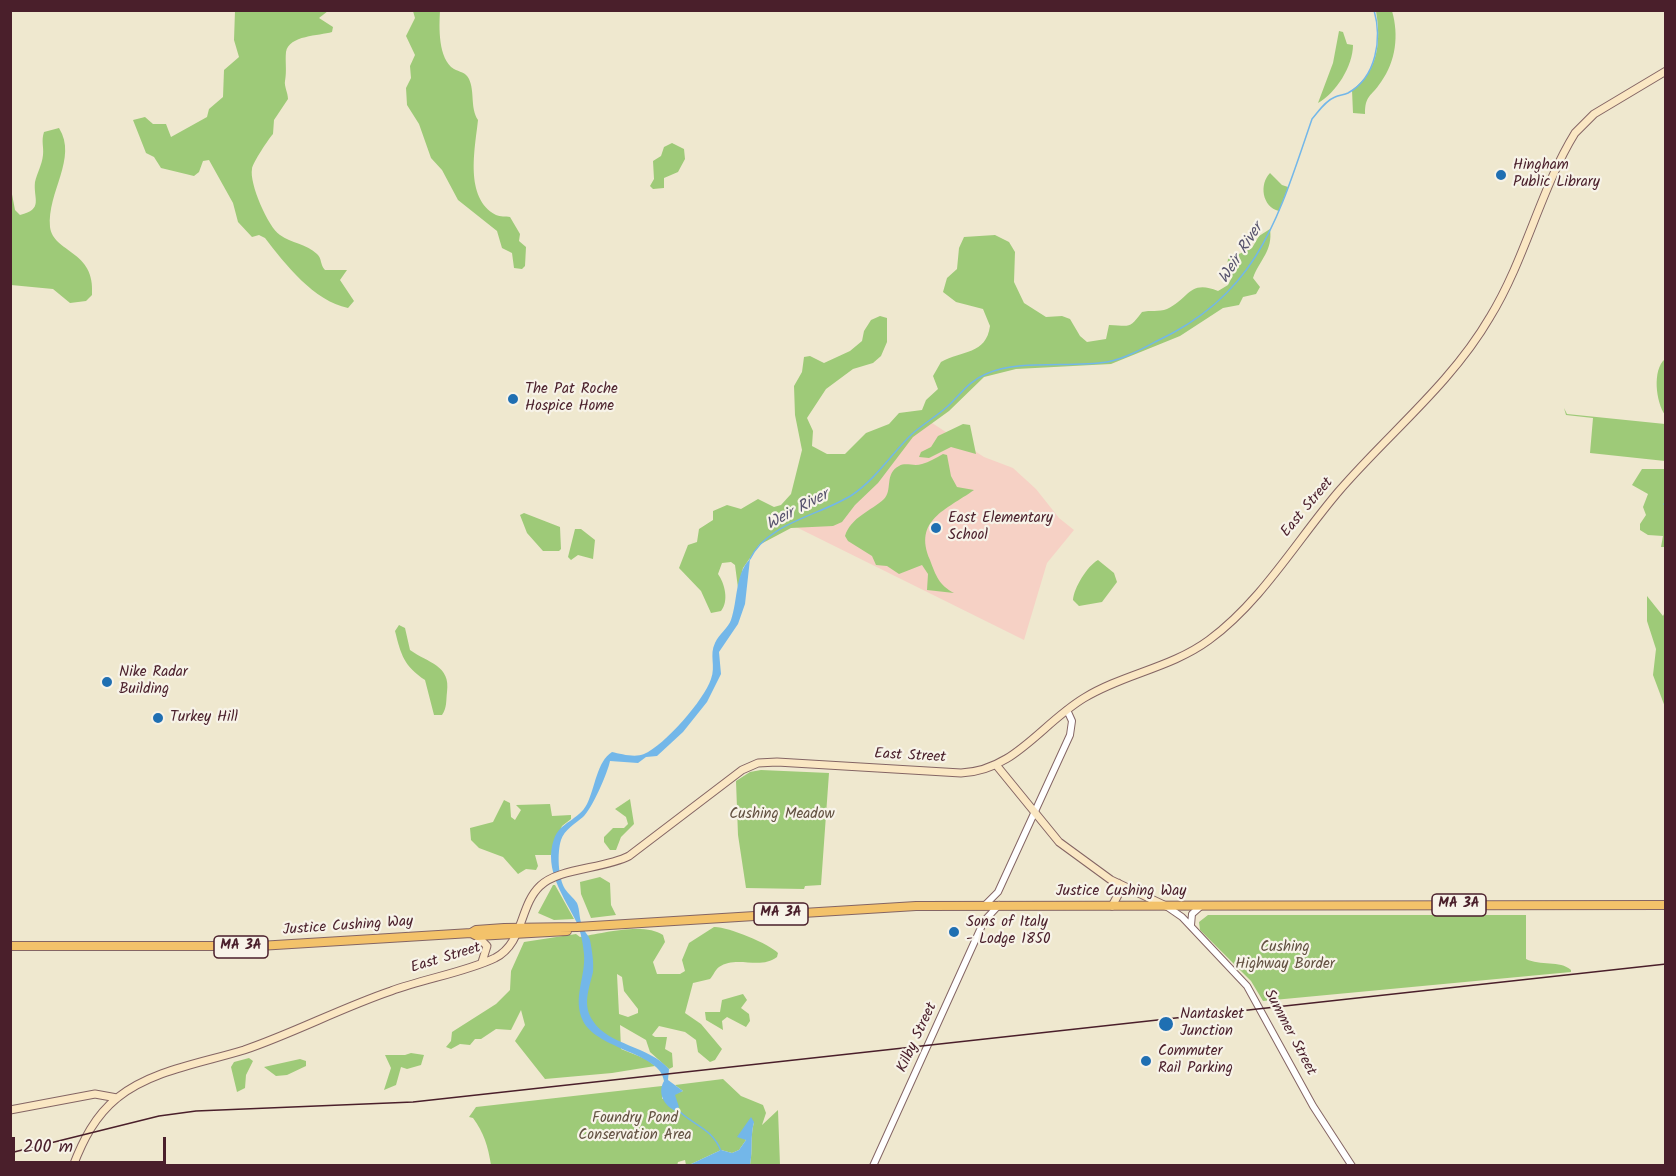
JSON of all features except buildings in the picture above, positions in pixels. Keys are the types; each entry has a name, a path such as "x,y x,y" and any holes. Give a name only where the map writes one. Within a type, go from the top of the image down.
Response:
{"main road":[{"name":"East Street","path":"73,1166 87,1133 117,1098 155,1077 256,1045 388,992 482,962 503,952 518,931 531,897 548,880 610,865 629,856 734,776 754,764 777,762 954,773 976,772 998,766 1014,756 1067,710 1107,686 1190,652 1217,634 1250,602 1340,490 1453,370 1470,348 1505,290 1571,140 1589,118 1601,109 1665,71"},
{"name":"Summer Street","path":"998,766 1055,839 1118,883 1166,906"},
{"path":"1112,906 1118,896 1118,883"},
{"name":"Justice Cushing Way","path":"10,946 250,947 474,934 476,930 560,932 580,927 834,910 982,905 1665,905"},
{"path":"474,934 487,946 482,962"},
{"path":"10,1110 95,1094 117,1098"},
{"path":"95,1094 107,1108"}],"street":[{"path":"984,921 982,905 998,892 1071,732 1072,720 1067,710"},
{"path":"998,892 1002,905"},
{"name":"Kilby Street","path":"873,1166 984,921 1002,905"},
{"name":"Summer Street","path":"1166,906 1191,925 1250,989 1313,1106 1352,1166"},
{"path":"1191,925 1192,914 1202,906"}],"shaded area":[{"name":"East Elementary School","path":"926,419 984,457 1013,468 1036,489 1059,518 1074,530 1047,563 1024,640 796,527 907,444"}],"green space":[{"path":"235,11 328,11 319,18 333,27 332,32 298,39 288,46 285,83 288,99 274,120 273,134 255,162 252,176 260,204 270,223 280,235 313,251 319,256 325,270 347,270 340,280 354,301 348,308 335,304 312,290 291,270 265,238 259,235 252,237 238,222 233,203 209,160 203,161 199,172 194,176 161,168 154,157 146,153 133,120 145,117 153,124 166,124 171,137 207,117 209,109 223,97 224,70 239,57 234,40"},
{"path":"413,11 440,11 441,42 445,58 454,69 469,79 478,120 474,158 475,185 486,207 496,215 510,217 520,234 519,241 526,247 525,266 522,269 514,268 512,253 502,248 497,231 458,200 442,170 431,158 419,124 407,105 406,88 411,78 410,66 415,55 406,36 415,18"},
{"path":"1376,11 1392,11 1396,38 1393,57 1386,74 1367,99 1365,114 1353,113 1352,90 1368,74 1376,54 1378,33"},
{"path":"1339,31 1343,32 1347,44 1353,45 1350,62 1337,86 1318,103 1333,63"},
{"path":"59,128 64,139 64,163 50,214 50,227 58,242 88,269 92,295 86,301 70,303 53,289 11,285 11,189 15,210 20,215 32,210 36,203 35,182 42,159 44,132"},
{"path":"672,143 684,149 685,159 678,172 664,178 664,188 653,189 650,186 654,179 653,161 661,156 664,147"},
{"path":"1270,173 1282,185 1288,187 1279,211 1269,205 1264,195 1264,183"},
{"path":"1270,229 1268,249 1253,278 1260,287 1256,294 1243,297 1239,305 1223,308 1180,336 1111,364 1016,369 984,377 949,411 913,437 878,483 855,505 842,522 833,526 791,528 759,545 743,568 738,588 735,565 731,562 722,563 718,574 724,587 725,602 721,611 711,613 701,591 679,568 688,545 697,542 699,529 713,520 713,511 727,505 741,509 758,499 774,507 781,505 791,494 802,450 795,415 794,386 802,372 804,357 810,356 824,363 850,351 862,341 864,331 871,320 880,316 887,318 887,342 881,356 873,363 853,369 826,389 807,418 813,431 812,446 827,454 845,454 866,433 889,424 899,413 922,410 926,400 938,389 933,376 941,362 972,350 984,342 990,326 983,309 956,302 943,292 947,278 957,269 959,248 964,237 995,235 1009,242 1015,252 1014,282 1024,303 1046,317 1062,316 1070,319 1080,336 1087,342 1106,339 1109,325 1129,325 1142,312 1167,309 1195,289 1201,287 1218,291 1228,285 1231,279 1227,267 1228,259 1252,248 1259,236"},
{"path":"1665,359 1665,415 1659,402 1657,378"},
{"path":"1564,408 1567,414 1665,424 1665,461 1590,453 1593,418 1566,415"},
{"path":"963,424 970,425 976,454 951,447 929,458 919,457 921,452 931,447 938,436"},
{"path":"943,454 947,455 951,476 957,487 974,490 943,510 929,526 926,535 926,546 936,575 945,587 954,593 927,590 928,574 922,565 899,574 887,566 876,565 872,556 848,541 845,536 857,519 887,495 894,469 907,464 922,464"},
{"path":"1642,469 1665,469 1665,547 1661,547 1663,536 1648,535 1640,530 1640,524 1646,515 1643,507 1648,494 1632,485"},
{"path":"524,513 560,527 561,549 559,551 543,551 527,533 520,515"},
{"path":"575,529 581,529 595,540 593,559 578,555 571,560 568,557"},
{"path":"1098,560 1114,573 1117,582 1102,602 1079,606 1073,600 1076,590 1086,572"},
{"path":"1647,596 1663,616 1665,612 1665,707 1653,675 1656,649 1647,621"},
{"path":"399,625 405,628 410,650 437,666 445,676 446,701 442,715 434,715 425,680 412,670 404,659 395,631"},
{"name":"Cushing Meadow","path":"761,770 829,773 821,885 805,886 804,889 746,888 738,835 736,781 750,772"},
{"path":"630,799 634,824 621,837 616,850 610,850 604,842 604,837 613,828 624,828 628,824 626,817 615,809"},
{"path":"504,800 510,803 511,817 515,820 521,810 516,805 550,804 552,816 571,815 571,819 562,826 551,855 535,855 538,866 536,870 526,869 518,874 503,857 479,848 471,840 470,828 493,822"},
{"path":"600,877 610,883 611,905 616,915 591,918 581,894 580,882"},
{"path":"553,885 574,919 554,920 538,913"},
{"name":"Cushing Highway Border","path":"1208,915 1526,915 1526,959 1561,965 1571,972 1263,1001 1251,981 1200,930 1199,922"},
{"path":"714,927 720,927 737,932 778,953 777,957 771,961 726,964 718,968 710,979 693,983 685,1013 701,1024 722,1049 715,1060 710,1062 698,1052 696,1040 685,1032 659,1026 652,1035 667,1037 665,1049 672,1053 673,1067 669,1069 650,1052 646,1040 620,1025 621,1049 646,1059 655,1066 612,1073 545,1079 515,1041 525,1025 521,1010 511,1030 496,1029 481,1039 475,1039 470,1045 460,1044 451,1049 446,1047 451,1041 452,1032 496,1004 510,990 511,971 524,942 633,929 655,931 663,935 665,942 653,962 657,974 680,974 685,971 682,960 689,943","holes":["617,974 622,977 624,991 638,1009 638,1013 628,1017 619,1014"]},
{"path":"743,994 747,1000 741,1008 749,1014 750,1021 746,1027 727,1017 722,1021 723,1030 706,1020 705,1012 720,1012 722,1000"},
{"path":"411,1053 424,1055 421,1065 407,1069 401,1067 396,1085 384,1090 391,1068 385,1055"},
{"path":"249,1058 253,1061 246,1075 245,1088 237,1092 231,1067 234,1062"},
{"path":"300,1059 306,1061 306,1066 287,1075 276,1076 264,1067"},
{"name":"Foundry Pond Conservation Area","path":"723,1079 741,1096 763,1105 766,1113 762,1125 778,1110 780,1165 750,1165 754,1122 739,1150 732,1153 721,1150 689,1165 686,1165 685,1160 678,1162 677,1166 491,1165 483,1134 473,1118 469,1117 476,1107 662,1086 662,1099 683,1091 675,1085"}],"water":[{"path":"750,559 745,604 738,624 719,652 721,674 707,702 683,732 657,756 646,757 638,763 610,761 591,806 583,817 565,833 559,851 563,884 577,903 581,923 591,944 593,972 587,997 590,1015 600,1029 608,1035 651,1055 669,1069 668,1080 683,1091 675,1095 679,1107 676,1111 663,1099 661,1090 664,1081 660,1072 652,1064 602,1039 583,1021 579,1004 584,963 580,930 553,873 551,850 557,833 587,804 600,768 607,756 612,752 636,756 653,749 673,732 701,698 711,679 713,647 731,620 739,580"},
{"path":"751,1117 754,1122 750,1165 689,1165 721,1150 732,1153 739,1150 746,1140 737,1137"}],"waterway":[{"name":"Weir River","path":"750,559 758,547 782,528 839,502 861,489 912,434 944,410 980,377 999,369 1029,365 1093,364 1120,359 1192,322 1219,300 1242,276 1260,249 1275,220 1312,119 1328,101 1358,86 1371,67 1377,44 1374,10"},
{"name":"Weir River","path":"678,1110 708,1132 721,1151"}],"railway":[{"path":"10,1153 159,1116 196,1111 413,1102 1666,964"}],"place":[{"name":"Hingham Public Library","path":"1501,175"},
{"name":"The Pat Roche Hospice Home","path":"513,399"},
{"name":"East Elementary School","path":"936,528"},
{"name":"Nike Radar Building","path":"107,682"},
{"name":"Turkey Hill","path":"158,718"},
{"name":"Sons of Italy - Lodge 1850","path":"954,932"},
{"name":"Nantasket Junction","path":"1166,1024"},
{"name":"Commuter Rail Parking","path":"1146,1061"}]}
